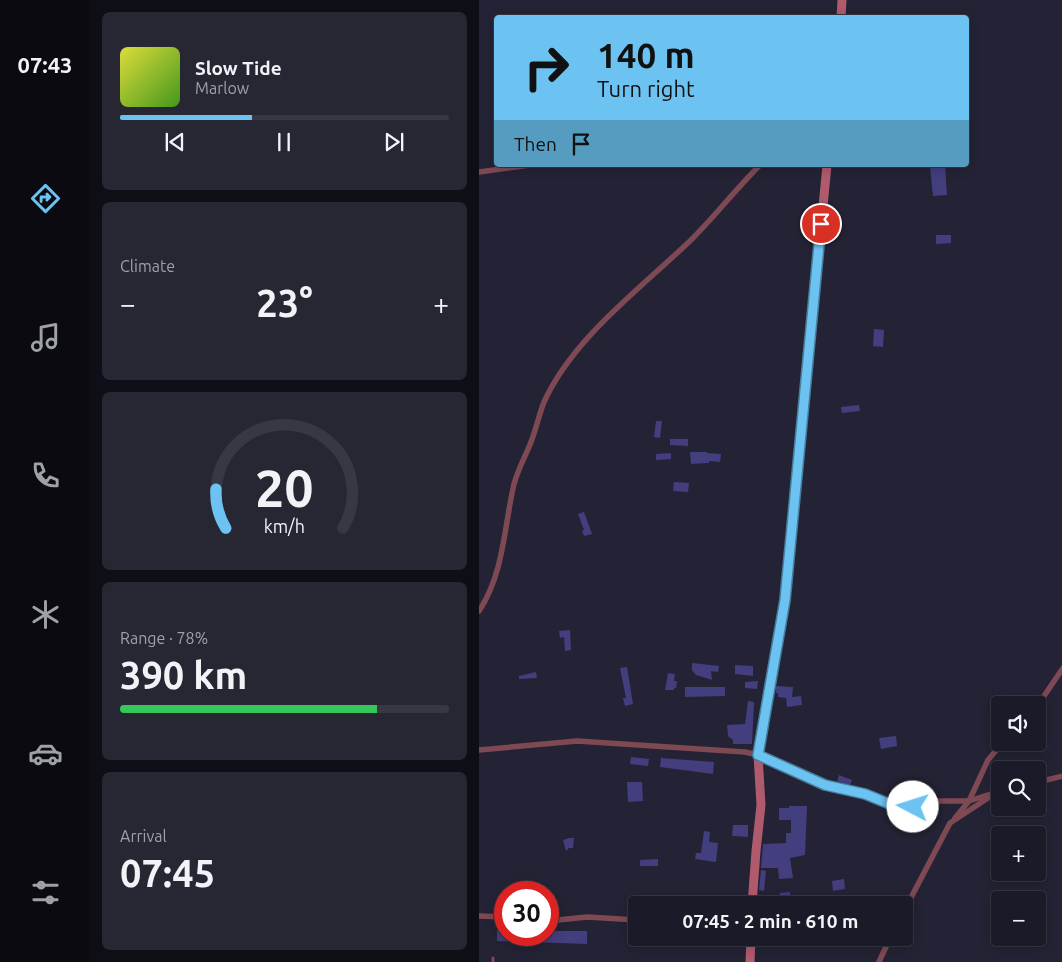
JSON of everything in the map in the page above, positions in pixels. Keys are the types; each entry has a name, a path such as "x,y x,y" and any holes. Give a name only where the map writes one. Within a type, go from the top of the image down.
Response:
{"street":[{"path":"841,15 842,0"},
{"path":"479,172 515,167"},
{"path":"479,610 487,599 495,578 515,482 544,403 556,380 578,350 602,323 692,239 740,184 758,167"},
{"path":"753,896 755,851 761,805 758,755 785,600 827,167"},
{"path":"1045,696 1062,668"},
{"path":"479,750 552,742 595,741 745,752 758,755 825,785 865,794 902,809 935,801 969,800 991,793"},
{"path":"912,896 951,823 969,800 988,760 996,751"},
{"path":"1046,780 1062,776"},
{"path":"951,823 991,796"},
{"path":"479,916 494,917"},
{"path":"559,920 587,917 628,919"},
{"path":"750,962 751,946"},
{"path":"879,962 886,946"}],"building":[{"path":"930,167 945,167 947,195 933,196"},
{"path":"936,235 951,235 951,243 936,244"},
{"path":"874,329 884,330 883,347 873,346"},
{"path":"859,405 860,411 842,413 841,407"},
{"path":"656,421 662,421 660,438 654,437"},
{"path":"670,439 688,439 688,446 670,445"},
{"path":"690,452 721,454 720,462 709,461 709,463 691,464"},
{"path":"671,453 671,459 656,460 656,454"},
{"path":"674,482 689,483 688,492 673,491"},
{"path":"584,512 592,534 584,536 582,531 584,530 578,514"},
{"path":"570,630 571,650 565,651 564,637 560,638 559,631"},
{"path":"692,663 719,666 718,672 711,671 712,680 696,675 692,670"},
{"path":"735,665 753,666 753,676 735,674"},
{"path":"627,667 633,704 625,706 623,698 626,698 620,668"},
{"path":"536,672 537,678 519,679 519,676"},
{"path":"668,673 675,674 674,681 677,681 674,690 665,690"},
{"path":"758,681 757,689 745,688 745,682"},
{"path":"776,686 793,687 792,697 801,696 802,705 787,707 786,698 778,697"},
{"path":"685,687 725,687 725,696 685,697"},
{"path":"748,701 754,702 752,744 733,744 733,740 728,736 727,725 745,724"},
{"path":"896,736 897,746 881,749 879,738"},
{"path":"631,757 649,759 648,766 630,764"},
{"path":"661,758 714,762 713,774 660,767"},
{"path":"839,775 852,780 850,785 837,781"},
{"path":"627,782 642,782 643,801 628,802"},
{"path":"789,806 807,806 805,855 790,858 793,878 779,879 778,868 761,868 763,844 786,843 786,833 791,833 791,820 779,820 779,808 789,808"},
{"path":"733,825 748,825 748,837 732,836"},
{"path":"704,831 710,832 709,842 718,843 716,862 695,859 696,853 701,853"},
{"path":"574,838 573,848 569,848 566,851 563,840"},
{"path":"658,859 658,866 640,866 640,860"},
{"path":"761,870 766,871 764,891 759,890"},
{"path":"844,879 845,889 833,891 832,881"},
{"path":"790,892 790,896 780,896 780,893"},
{"path":"559,931 587,931 587,944 559,943"}],"route":[{"path":"821,224 785,600 758,755 825,785 865,794 902,809 913,807"}]}
